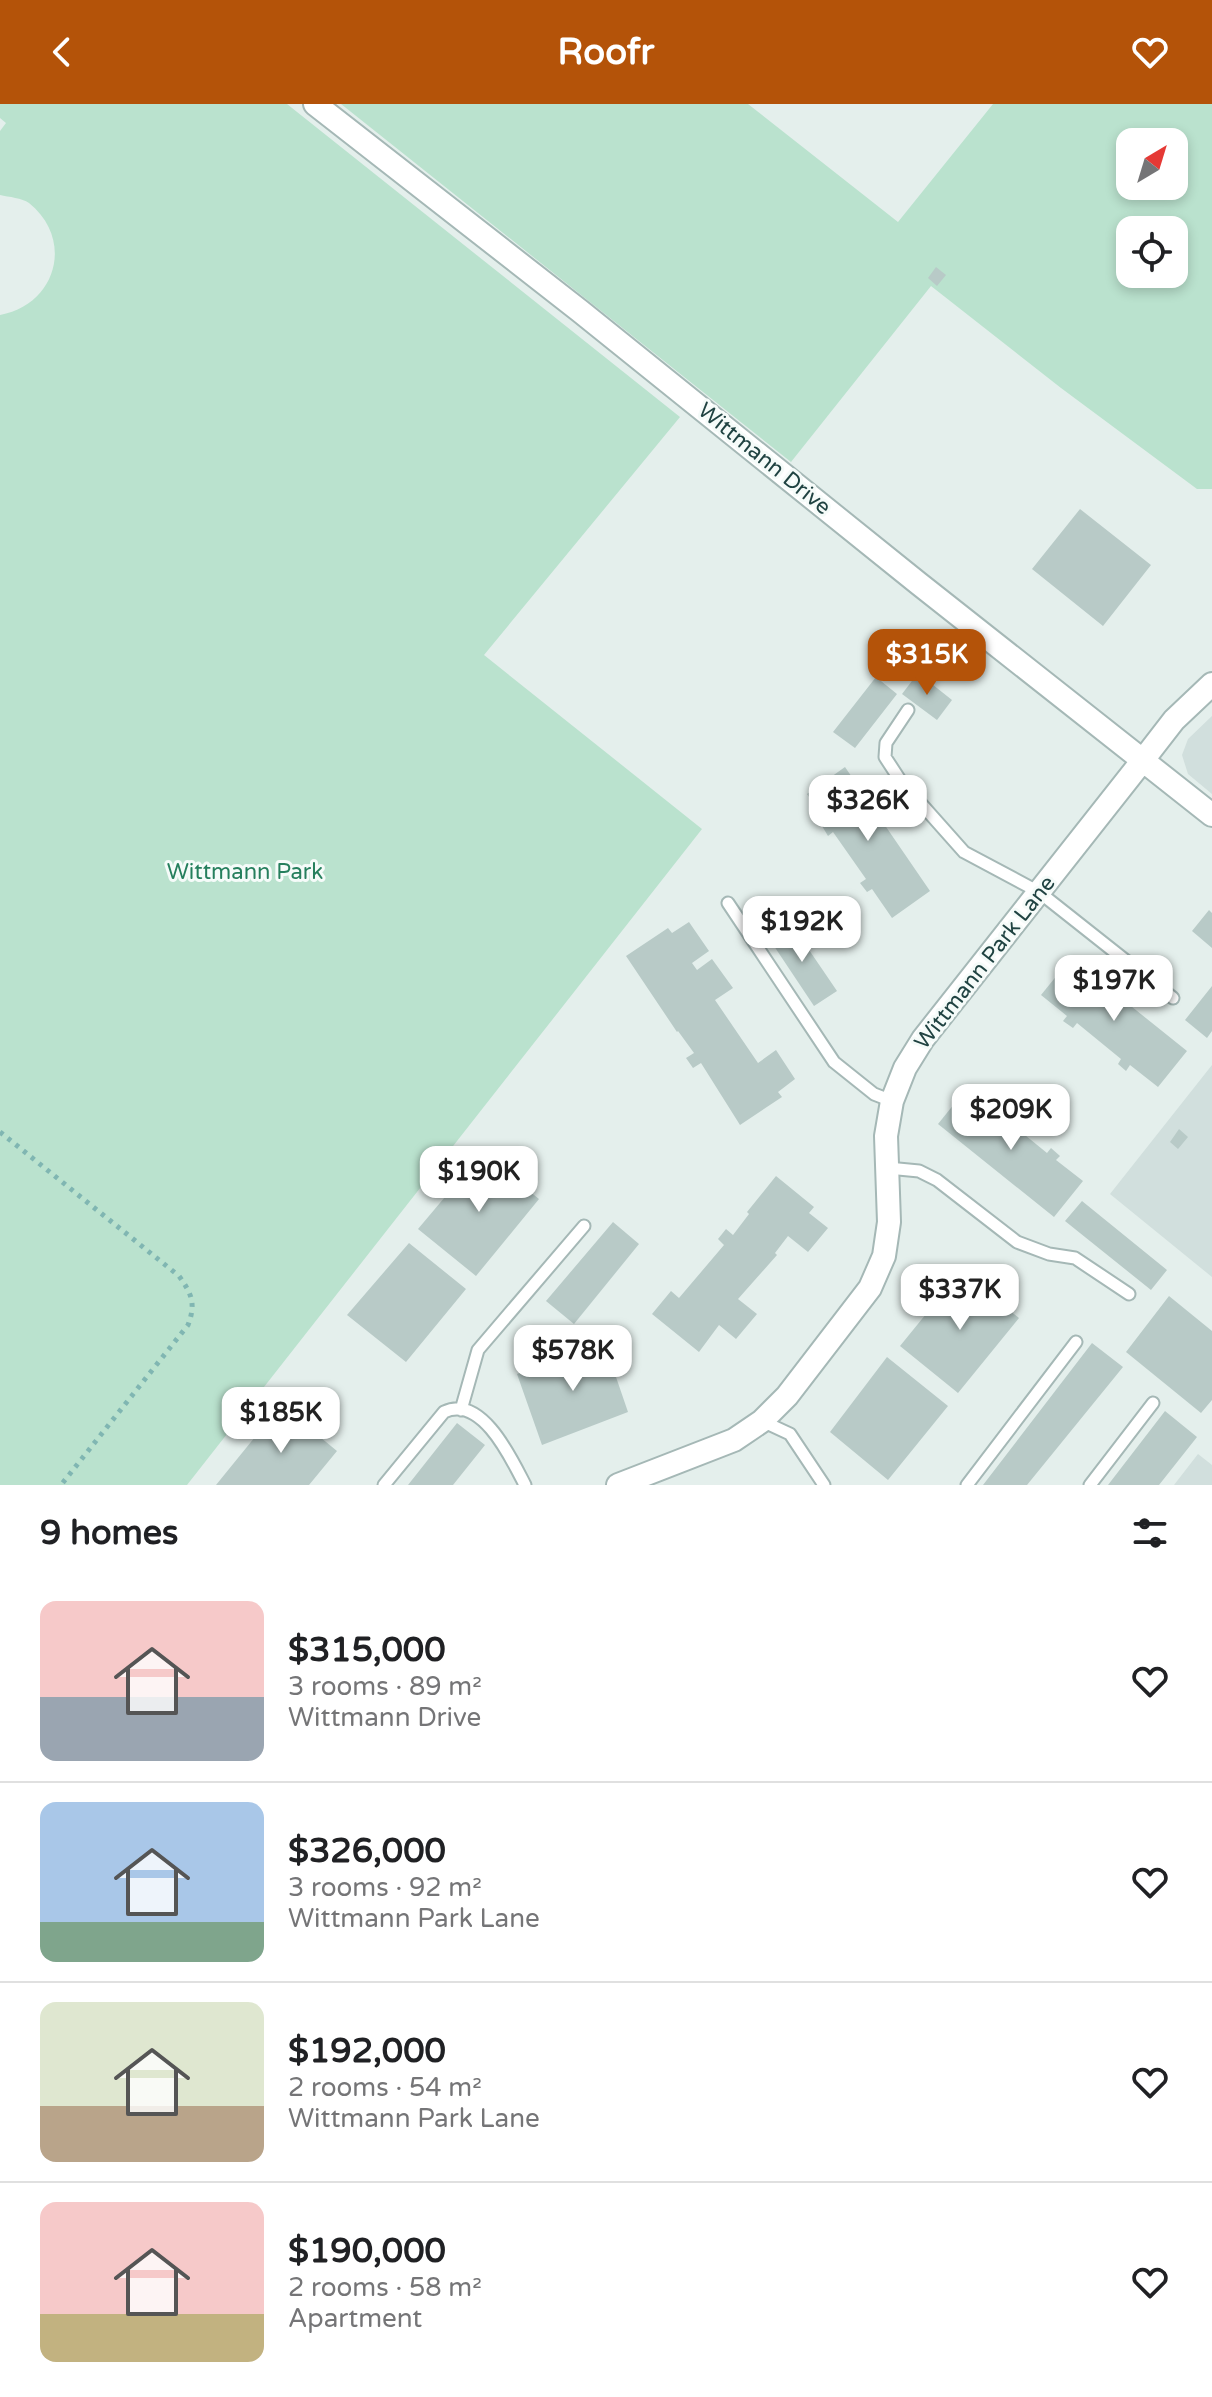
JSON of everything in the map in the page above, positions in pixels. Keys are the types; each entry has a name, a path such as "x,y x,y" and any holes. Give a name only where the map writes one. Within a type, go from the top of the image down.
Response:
{"street":[{"name":"Wittmann Drive","path":"315,104 1212,815"},
{"name":"Wittmann Park Lane","path":"618,1485 734,1440 762,1421 787,1396 870,1288 884,1256 889,1222 886,1136 892,1101 905,1068 923,1039 1174,720 1212,684"}],"lane":[{"path":"908,710 886,743 885,757 900,780 964,852 1039,892 1173,998"},
{"path":"728,903 834,1062 874,1094 892,1101"},
{"path":"888,1168 919,1171 937,1180 1017,1242 1049,1254 1075,1258 1129,1294"},
{"path":"461,1410 478,1350 584,1226"},
{"path":"967,1485 1076,1342"},
{"path":"1090,1485 1153,1403"},
{"path":"384,1485 449,1409 461,1410 480,1419 493,1430 525,1485"},
{"path":"762,1421 790,1434 824,1485"}],"path":[{"path":"0,1132 179,1276 191,1293 194,1309 188,1325 61,1485"}],"shaded area":[{"path":"1212,716 1212,794 1188,774 1182,755 1188,739"},
{"path":"1212,1065 1212,1277 1110,1194"},
{"path":"1198,1454 1212,1465 1212,1485 1174,1485"}],"green space":[{"name":"Wittmann Park","path":"0,104 287,104 680,417 484,655 702,829 187,1485 0,1485 0,315 19,309 35,298 46,285 53,269 55,252 52,235 43,218 29,203 0,195 0,131 6,123 0,118"},
{"path":"341,104 748,104 898,222 993,104 1212,104 1212,489 1197,489 931,286 791,462"}],"building":[{"path":"936,267 946,275 937,286 928,278"},
{"path":"1080,509 1151,565 1103,626 1032,569"},
{"path":"918,673 952,700 937,720 902,694"},
{"path":"876,677 897,694 855,748 833,732"},
{"path":"845,767 930,891 892,918 872,889 867,892 860,883 866,879 833,832 828,836 822,826 827,823 807,794"},
{"path":"1209,910 1212,913 1212,948 1192,931"},
{"path":"689,922 709,951 692,963 697,970 712,959 733,988 715,1000 758,1063 776,1050 795,1079 778,1092 782,1097 740,1125 701,1063 693,1068 686,1058 694,1053 626,956 668,928 672,933"},
{"path":"790,922 837,991 814,1006 768,937"},
{"path":"1071,958 1187,1051 1158,1087 1130,1065 1126,1071 1118,1064 1121,1059 1077,1023 1073,1028 1063,1021 1067,1016 1041,995"},
{"path":"1212,986 1212,1031 1207,1038 1185,1020"},
{"path":"967,1088 994,1110 998,1105 1006,1112 1003,1117 1047,1153 1051,1148 1060,1156 1056,1160 1083,1181 1054,1217 938,1124"},
{"path":"1179,1129 1188,1137 1178,1149 1170,1142"},
{"path":"482,1153 539,1199 476,1276 418,1229"},
{"path":"776,1176 814,1207 809,1213 828,1228 808,1252 788,1236 775,1253 777,1255 738,1299 757,1314 736,1339 719,1325 699,1352 652,1314 671,1291 679,1298 724,1245 718,1239 726,1229 733,1235"},
{"path":"1082,1201 1167,1270 1151,1290 1065,1221"},
{"path":"613,1222 639,1244 574,1324 546,1301"},
{"path":"409,1243 466,1289 406,1362 347,1315"},
{"path":"961,1271 1019,1318 958,1393 900,1346"},
{"path":"1169,1296 1212,1331 1212,1400 1201,1413 1126,1352"},
{"path":"604,1342 628,1412 542,1445 517,1374"},
{"path":"1092,1343 1123,1367 1027,1485 983,1485"},
{"path":"887,1357 948,1406 888,1480 830,1432"},
{"path":"281,1405 337,1451 309,1485 216,1485"},
{"path":"1165,1411 1197,1437 1159,1485 1108,1485"},
{"path":"457,1423 485,1445 453,1485 408,1485"}]}
